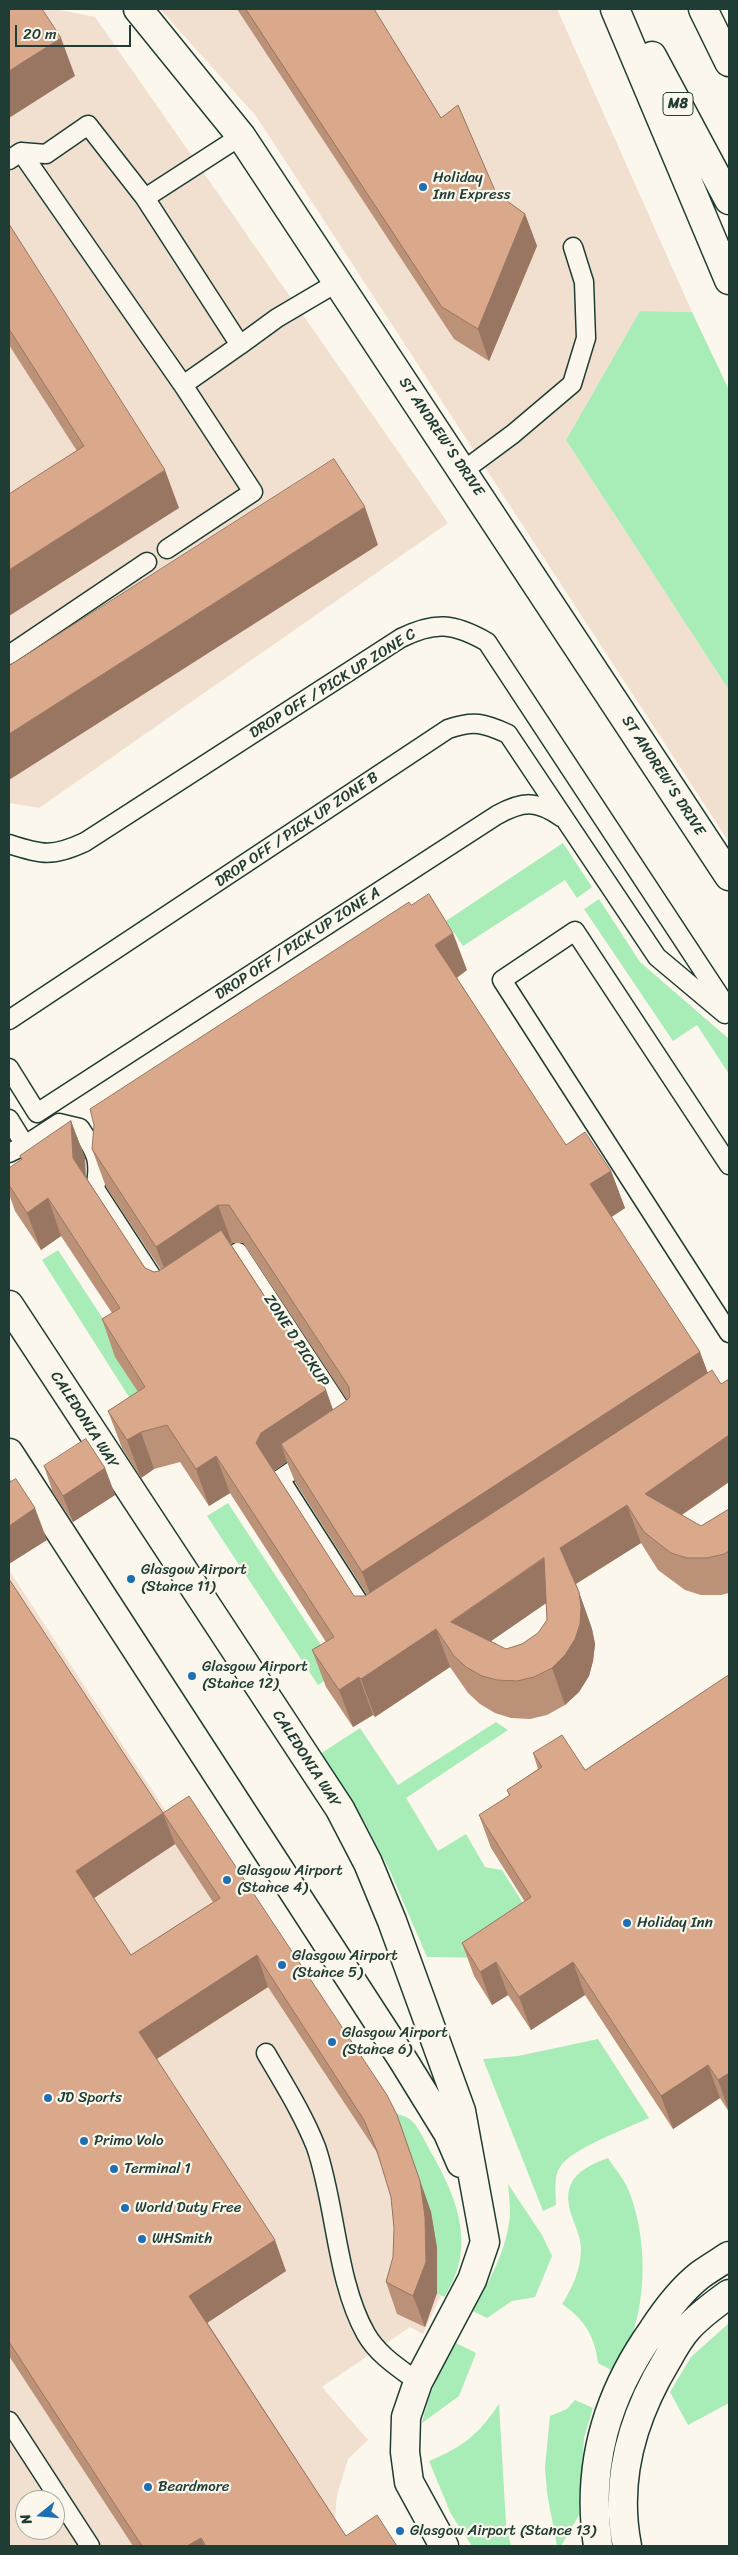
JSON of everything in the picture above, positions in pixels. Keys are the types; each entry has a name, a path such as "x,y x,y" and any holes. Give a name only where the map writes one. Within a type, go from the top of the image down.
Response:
{"main road":[{"name":"ST ANDREW'S DRIVE","path":"138,9 241,136 729,876"},
{"path":"615,9 729,280"},
{"name":"M8","path":"627,9 729,200"},
{"path":"702,9 729,62"},
{"name":"CALEDONIA WAY","path":"9,1305 340,1809 368,1863 461,2111 485,2242 472,2280 418,2382 406,2418 405,2452 409,2482 444,2546"},
{"name":"CALEDONIA WAY","path":"9,1453 403,2060 448,2133 479,2206"},
{"path":"598,2546 594,2489 598,2456 613,2397 640,2347 677,2297 700,2276 729,2256"},
{"path":"627,2546 624,2507 625,2472 640,2409 687,2329 729,2294"}],"lane":[{"path":"15,156 46,154 88,125 145,198 240,346"},
{"path":"145,198 241,136"},
{"path":"15,156 183,385 253,492 166,549"},
{"path":"463,471 513,434 572,384 586,338 584,282 572,247"},
{"path":"183,385 240,346 276,318 338,282"},
{"path":"9,655 147,562"},
{"name":"DROP OFF / PICK UP ZONE C","path":"9,844 35,853 62,852 85,842 401,638 429,627 464,629 487,642 729,1010"},
{"name":"DROP OFF / PICK UP ZONE B","path":"9,1020 448,729 466,723 485,724 508,734 656,957 729,1017"},
{"name":"DROP OFF / PICK UP ZONE A","path":"9,1068 37,1113 497,815 518,804 527,804 544,806 563,819"},
{"path":"729,1164 574,931 502,980 729,1333"},
{"path":"9,1119 25,1145"},
{"path":"9,1153 59,1123 80,1128 93,1149 99,1167 95,1189 167,1299 175,1294"},
{"name":"ZONE D PICKUP","path":"206,1273 238,1252 354,1430 280,1479 374,1624 382,1618"},
{"path":"266,2053 298,2106 316,2147 330,2195 353,2306 366,2334 384,2356 418,2382"},
{"path":"9,2421 90,2546"}],"shaded area":[{"path":"9,9 55,9 95,17 448,523 39,808 9,803"},
{"path":"160,9 557,9 692,312 640,311 566,440 729,690 729,842 256,116"},
{"path":"9,1570 182,1836 400,2125 450,2253 442,2293 423,2334 410,2327 322,2387 368,2440 348,2459 337,2495 335,2519 350,2546 9,2546"}],"green space":[{"path":"640,311 692,312 729,390 729,690 566,440"},
{"path":"563,843 592,887 577,898 565,880 463,946 446,921"},
{"path":"599,899 640,962 729,1039 729,1074 697,1025 673,1041 584,909"},
{"path":"58,1250 124,1351 159,1424 150,1430 42,1260"},
{"path":"228,1503 338,1671 318,1685 207,1516"},
{"path":"496,1722 508,1730 406,1798 438,1851 466,1834 485,1867 502,1870 538,1927 490,1958 427,1957 390,1871 364,1821 320,1754 360,1728 398,1785"},
{"path":"598,2039 649,2118 588,2146 566,2160 556,2176 556,2205 543,2211 483,2059 518,2056"},
{"path":"388,2111 407,2118 418,2128 441,2171 456,2207 462,2242 460,2260 454,2279 444,2297 437,2293 434,2243 426,2198 411,2156"},
{"path":"608,2158 626,2184 636,2212 640,2230 643,2269 642,2288 635,2326 627,2348 613,2371 598,2363 597,2354 588,2330 577,2316 562,2304 575,2278 581,2250 569,2205 568,2195 570,2186 580,2172"},
{"path":"508,2184 542,2235 552,2256 535,2297 512,2301 487,2318 473,2311 496,2265 505,2241 510,2215"},
{"path":"729,2323 729,2403 688,2425 670,2392 691,2357"},
{"path":"456,2343 476,2353 459,2396 422,2423 436,2382"},
{"path":"575,2400 593,2408 584,2438 579,2515 561,2546 557,2546 547,2493 545,2467 550,2416 567,2409"},
{"path":"499,2404 506,2524 511,2546 472,2546 451,2514 429,2461 451,2451 469,2439 484,2424"}],"building":[{"path":"9,9 42,9 61,38 9,71"},
{"name":"Holiday Inn Express","path":"246,9 374,9 441,118 458,105 496,193 525,214 478,329 442,307"},
{"path":"9,224 165,470 9,570 9,494 84,446 9,329"},
{"path":"334,459 365,507 9,734 9,666"},
{"path":"429,894 453,933 435,945 566,1145 585,1132 611,1171 590,1184 700,1352 362,1572 281,1444 346,1401 350,1397 349,1387 229,1205 218,1205 156,1247 92,1149 94,1125 90,1109 409,902 411,905"},
{"path":"71,1121 73,1158 145,1268 154,1272 159,1271 221,1230 326,1390 261,1433 256,1443 354,1596 365,1596 712,1370 721,1384 729,1379 729,1435 645,1494 701,1526 729,1509 729,1551 707,1558 687,1558 671,1553 644,1532 627,1505 560,1548 579,1592 581,1607 580,1624 575,1639 565,1655 552,1668 534,1677 517,1681 497,1680 482,1676 466,1667 454,1656 436,1629 361,1679 359,1677 339,1690 312,1650 334,1637 216,1456 196,1469 167,1425 141,1432 127,1440 108,1411 145,1387 102,1319 120,1308 48,1198 27,1213 9,1185 9,1168 22,1159 20,1156","holes":["544,1558 547,1620 538,1633 522,1644 506,1649 451,1622"]},
{"path":"86,1439 105,1468 63,1496 44,1466"},
{"path":"16,1479 35,1508 9,1526 9,1483"},
{"name":"Terminal 1","path":"9,1579 163,1813 189,1796 387,2095 397,2115 420,2181 425,2217 426,2262 413,2296 386,2282 393,2257 394,2228 391,2197 377,2151 364,2120 257,1955 139,2032 275,2240 189,2296 346,2536 377,2515 397,2546 206,2546 201,2538 187,2546 142,2546 9,2342","holes":["163,1813 220,1898 131,1955 76,1871"]},
{"path":"729,1675 729,2073 718,2080 708,2065 661,2096 573,1962 519,1997 496,1962 480,1972 462,1943 531,1897 479,1815 510,1795 507,1790 542,1767 533,1753 562,1735 585,1770"}],"place":[{"name":"Holiday Inn Express","path":"423,187"},
{"name":"Glasgow Airport (Stance 11)","path":"131,1579"},
{"name":"Glasgow Airport (Stance 12)","path":"192,1676"},
{"name":"Glasgow Airport (Stance 4)","path":"227,1880"},
{"name":"Holiday Inn","path":"627,1923"},
{"name":"Glasgow Airport (Stance 5)","path":"282,1965"},
{"name":"Glasgow Airport (Stance 6)","path":"332,2042"},
{"name":"JD Sports","path":"48,2098"},
{"name":"Primo Volo","path":"84,2141"},
{"name":"Terminal 1","path":"114,2169"},
{"name":"World Duty Free","path":"125,2208"},
{"name":"WHSmith","path":"142,2239"},
{"name":"Beardmore","path":"148,2487"},
{"name":"Glasgow Airport (Stance 13)","path":"400,2531"}]}
